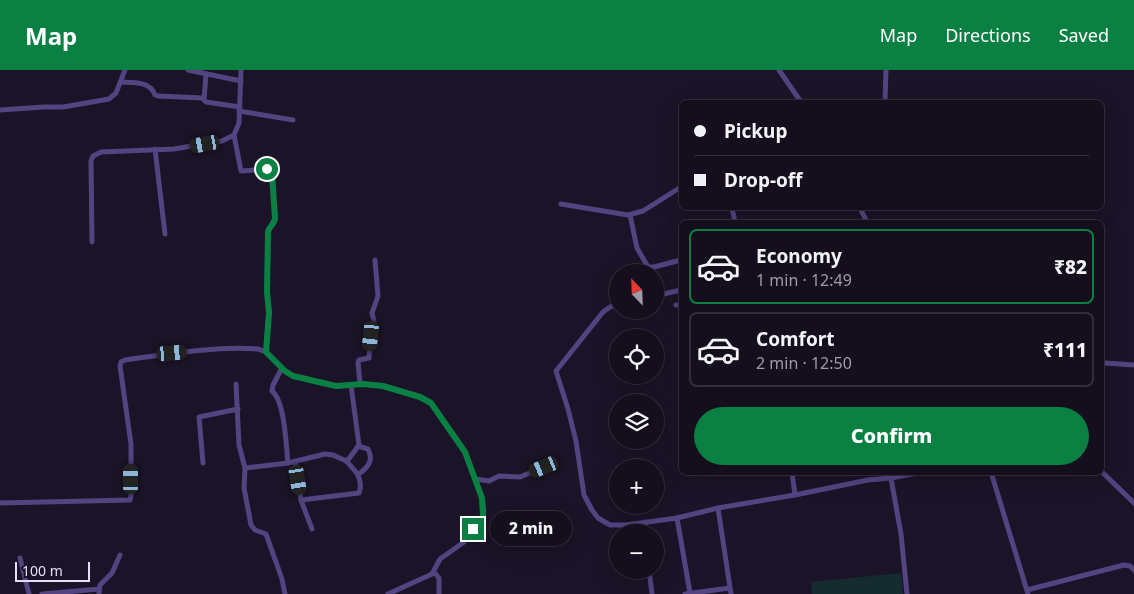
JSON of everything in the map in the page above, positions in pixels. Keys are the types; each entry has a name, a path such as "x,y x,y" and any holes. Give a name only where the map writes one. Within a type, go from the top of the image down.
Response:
{"street":[{"path":"0,110 63,107 109,99 116,93 124,70"},
{"path":"188,70 241,82"},
{"path":"92,242 92,156 101,152 188,147 222,141 234,135 238,129 241,70"},
{"path":"779,70 800,100"},
{"path":"885,100 886,70"},
{"path":"203,98 206,75"},
{"path":"121,82 150,86 155,95 158,96 203,98 206,102 293,120"},
{"path":"234,135 241,171 269,169 272,174 275,218 268,232 267,292 269,313 266,352"},
{"path":"155,149 165,234"},
{"path":"561,204 630,215 643,211 679,189"},
{"path":"630,215 638,248 646,265 652,268 679,262"},
{"path":"360,384 358,362 359,360 369,358 371,331 374,321 372,313 378,296 375,260"},
{"path":"664,294 679,290"},
{"path":"609,308 603,312 557,368 556,373 576,441 583,490 592,510 598,518 610,525 677,518 718,508 902,475"},
{"path":"0,503 125,501 131,498 131,444 120,366 122,361 205,350 255,349 266,352 293,376 332,386 360,384 383,386 420,397 431,403 462,447 469,460 484,506 481,521 465,534 464,542 438,561 434,572 388,594"},
{"path":"1104,363 1134,365"},
{"path":"282,368 272,391 276,394 284,420 288,463"},
{"path":"236,384 239,445 245,468 244,488 251,525 255,530 266,534 286,594"},
{"path":"346,460 358,446 351,385"},
{"path":"204,463 199,417 238,409"},
{"path":"358,446 368,449 371,460 369,467 358,474"},
{"path":"245,468 288,463 325,454 346,460 358,474 361,489 358,494 301,500"},
{"path":"296,461 301,500 312,530"},
{"path":"475,479 493,480 499,476 520,477 544,467"},
{"path":"1104,474 1134,503"},
{"path":"792,475 795,495"},
{"path":"992,475 1028,592 1124,565 1133,567"},
{"path":"891,478 901,534 907,594"},
{"path":"718,508 731,594"},
{"path":"677,518 687,594 730,588"},
{"path":"42,594 99,592 100,583 112,573 120,555"},
{"path":"20,558 29,594"},
{"path":"434,572 439,578 439,594"},
{"path":"650,579 652,594"}],"green space":[{"path":"901,573 903,594 812,594 811,582"}],"route":[{"path":"267,169 272,174 275,218 268,232 267,292 269,313 266,352 285,371 293,376 332,386 363,384 383,386 426,399 431,403 465,452 482,498 484,506 483,516 478,525 473,529"}]}
